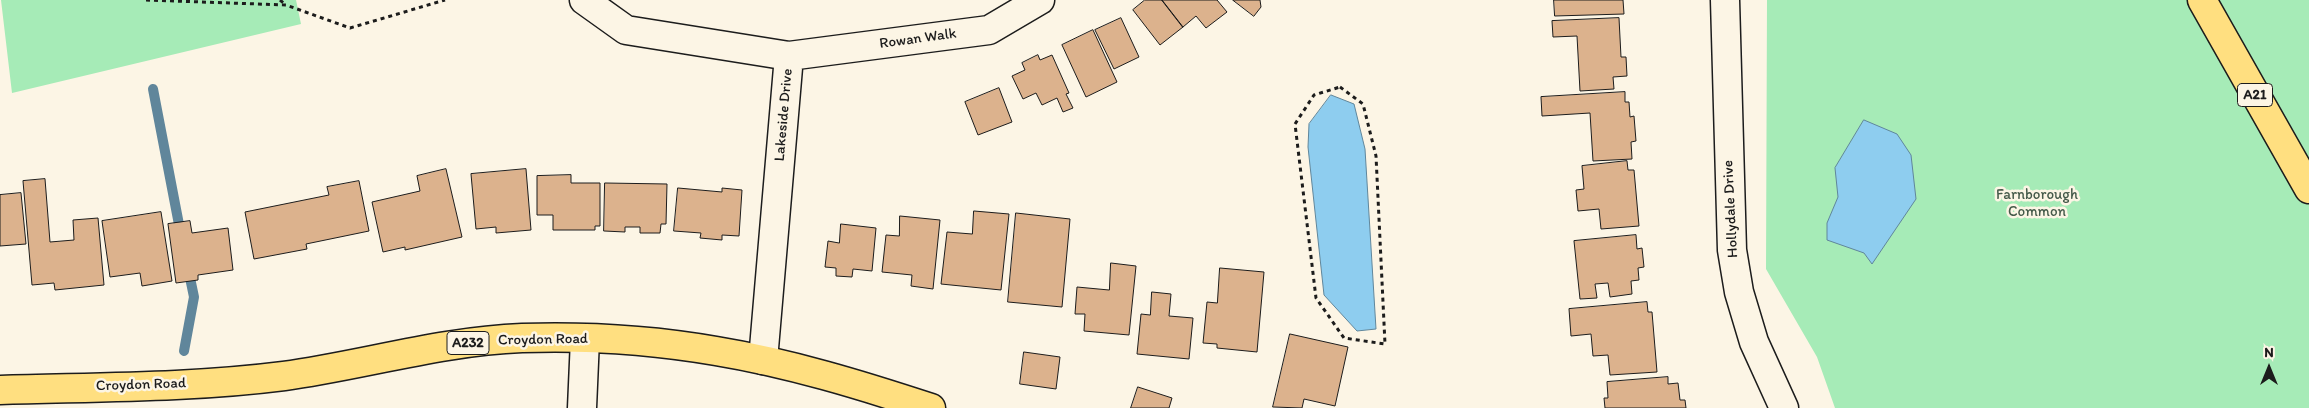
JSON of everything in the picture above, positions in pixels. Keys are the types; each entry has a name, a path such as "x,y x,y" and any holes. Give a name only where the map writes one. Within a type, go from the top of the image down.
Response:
{"highway":[{"name":"A21","path":"2202,0 2309,189"},
{"name":"Croydon Road","path":"0,390 245,380 322,370 480,342 522,338 585,339 646,342 714,350 763,360 931,408"}],"street":[{"name":"Lakeside Drive","path":"584,0 626,30 789,56 763,360"},
{"name":"Rowan Walk","path":"789,56 989,30 1040,0"},
{"name":"Hollydale Drive","path":"1724,0 1732,250 1738,292 1754,342 1784,408"},
{"path":"582,408 585,339"}],"path":[{"path":"146,0 286,5 350,28 445,0"},
{"path":"280,0 286,5"},
{"path":"1340,87 1363,104 1376,156 1385,344 1344,338 1316,298 1295,124 1314,95 1340,87"}],"green space":[{"path":"1,0 296,0 301,24 12,93"},
{"name":"Farnborough Common","path":"1767,0 2309,0 2309,408 1835,408 1817,357 1766,269"}],"water":[{"path":"1331,95 1354,104 1365,149 1376,329 1357,331 1324,295 1308,147 1309,124"},
{"path":"1864,120 1897,134 1911,155 1916,199 1872,264 1864,253 1827,240 1827,223 1838,197 1835,168"}],"building":[{"path":"1145,0 1162,0 1183,27 1160,45 1133,10"},
{"path":"1162,0 1217,0 1227,12 1206,28 1196,16 1183,27"},
{"path":"1233,0 1260,0 1261,7 1254,16"},
{"path":"1554,0 1623,0 1624,14 1555,16"},
{"path":"1121,18 1139,57 1114,69 1095,30"},
{"path":"1619,18 1621,57 1626,57 1627,76 1613,77 1614,89 1580,91 1577,36 1553,37 1552,21"},
{"path":"1093,30 1117,82 1086,97 1062,45"},
{"path":"1038,55 1040,60 1052,55 1069,93 1066,94 1073,108 1063,112 1057,98 1042,105 1036,93 1023,99 1012,76 1025,70 1022,63"},
{"path":"999,88 1012,122 978,135 965,102"},
{"path":"1625,92 1625,102 1629,102 1630,117 1634,116 1636,141 1631,142 1632,159 1593,161 1590,113 1542,116 1541,97"},
{"path":"1627,161 1628,170 1634,170 1639,226 1601,229 1599,209 1578,211 1576,190 1584,189 1582,166"},
{"path":"446,169 462,237 405,250 405,247 383,252 372,202 420,191 417,176"},
{"path":"526,169 531,230 496,233 496,227 476,229 471,174"},
{"path":"571,175 571,183 600,183 600,226 595,226 595,230 553,230 553,215 537,215 537,176"},
{"path":"45,179 50,242 74,240 73,220 98,218 104,285 55,290 54,283 32,285 23,181"},
{"path":"359,181 369,231 306,244 307,249 254,259 245,212 329,195 327,187"},
{"path":"605,183 667,184 666,224 661,224 660,233 640,233 640,227 625,227 625,232 604,231"},
{"path":"678,188 722,192 722,188 742,190 739,236 722,235 722,240 700,238 701,233 674,231"},
{"path":"21,193 26,244 0,246 0,195"},
{"path":"974,211 1009,214 1001,290 941,284 947,232 972,234"},
{"path":"161,212 172,281 142,286 140,273 110,277 102,221"},
{"path":"1016,213 1070,219 1062,307 1008,302"},
{"path":"900,216 940,220 933,289 911,286 912,275 882,272 886,235 899,236"},
{"path":"190,221 192,233 228,228 233,270 198,275 198,280 176,283 168,224"},
{"path":"841,224 876,228 872,271 853,269 852,277 836,276 836,268 825,267 828,241 839,243"},
{"path":"1636,235 1637,249 1642,248 1644,267 1638,268 1639,280 1631,281 1632,294 1610,297 1608,283 1595,284 1597,298 1580,299 1574,241"},
{"path":"1111,263 1136,266 1129,335 1084,331 1085,314 1075,314 1077,287 1109,290"},
{"path":"1220,268 1264,272 1257,352 1217,348 1217,344 1203,343 1207,302 1217,303"},
{"path":"1152,292 1171,294 1169,316 1193,318 1189,359 1137,354 1141,314 1150,315"},
{"path":"1647,302 1648,312 1652,312 1657,372 1610,375 1608,355 1593,356 1591,334 1571,336 1569,309"},
{"path":"1290,334 1348,347 1335,406 1304,399 1302,408 1273,407"},
{"path":"1024,352 1060,357 1056,389 1020,384"},
{"path":"1668,377 1668,384 1678,383 1680,400 1685,400 1686,408 1605,408 1604,398 1608,398 1607,382"},
{"path":"1138,387 1172,398 1169,408 1131,408"}],"waterway":[{"path":"153,89 181,235"},
{"path":"184,351 194,297 188,268"}]}
